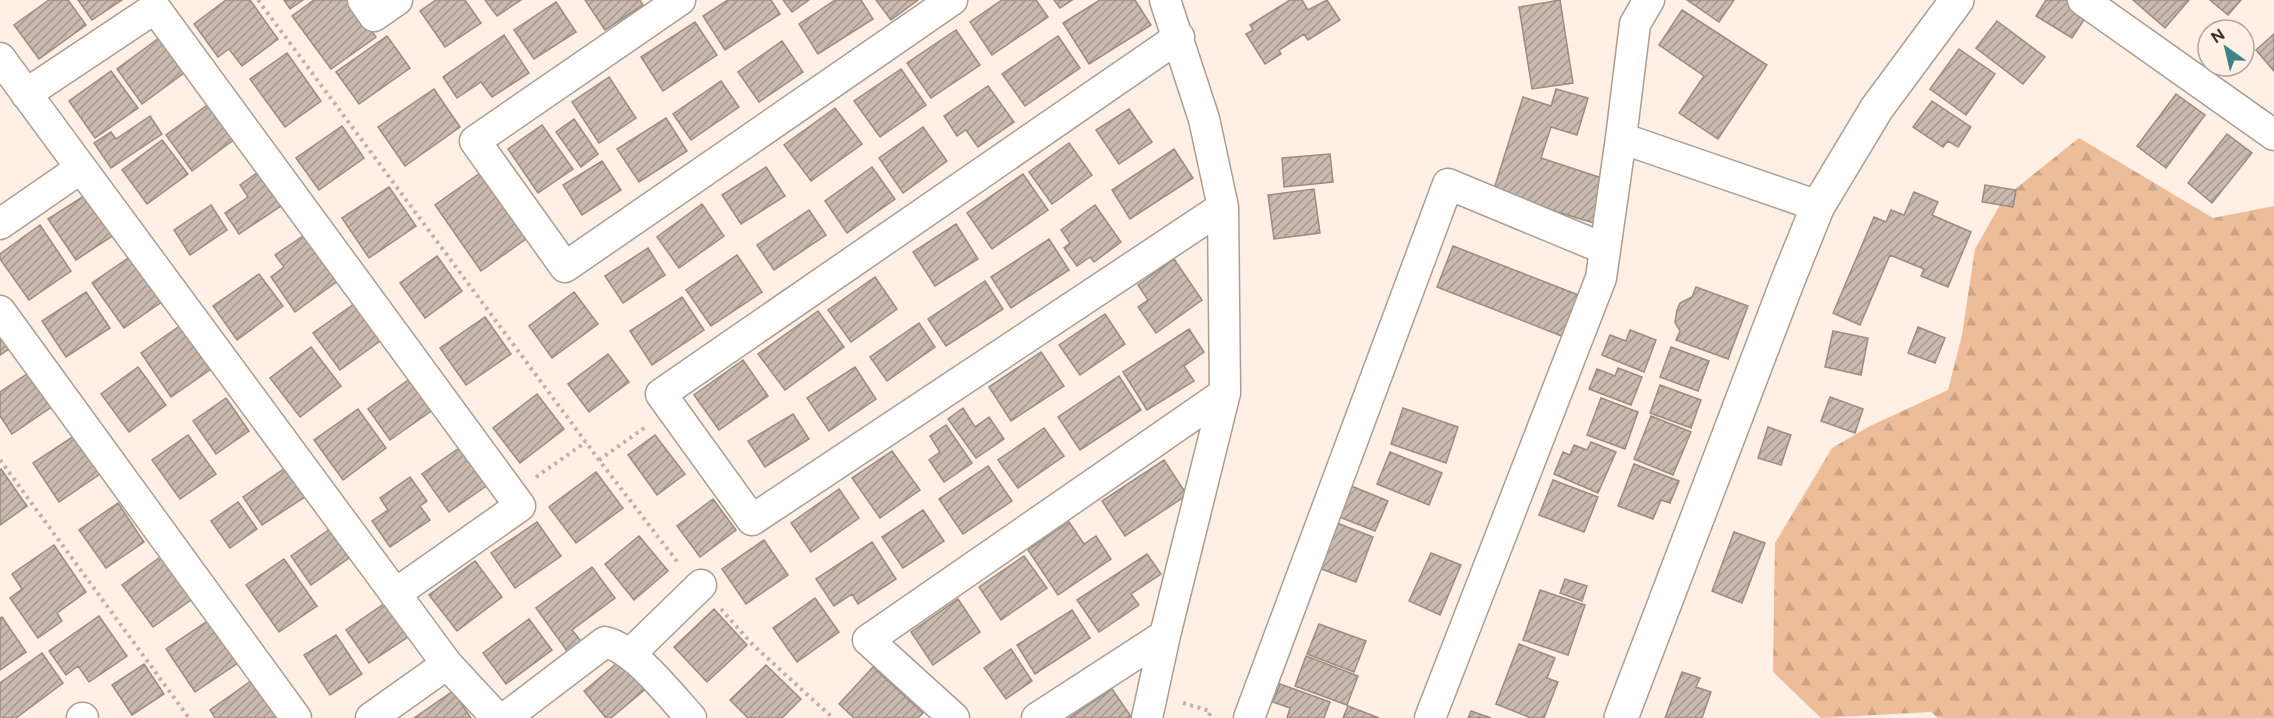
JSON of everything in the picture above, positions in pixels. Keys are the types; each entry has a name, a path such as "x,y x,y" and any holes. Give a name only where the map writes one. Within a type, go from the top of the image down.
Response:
{"street":[{"path":"363,0 374,16 397,0"},
{"path":"680,0 475,141 565,267 952,0"},
{"path":"1146,718 1226,393 1223,207 1204,119 1166,0"},
{"path":"1430,718 1601,278 1635,24 1649,0"},
{"path":"1621,718 1818,206 1877,108 1957,0"},
{"path":"2083,0 2274,135"},
{"path":"27,94 155,8 520,506 395,594"},
{"path":"1179,37 661,394 752,520 1223,207"},
{"path":"0,58 447,664 497,718"},
{"path":"1621,138 1818,206"},
{"path":"0,224 81,168"},
{"path":"1248,718 1448,184 1605,249"},
{"path":"0,311 296,718"},
{"path":"954,718 868,640 1226,393"},
{"path":"630,654 700,585"},
{"path":"1037,718 1165,634"},
{"path":"505,718 605,642 616,645 630,654 692,718"},
{"path":"371,718 447,664"}],"path":[{"path":"258,0 598,460 681,566 753,645 833,718"},
{"path":"598,460 671,408"},
{"path":"511,495 586,442"},
{"path":"0,460 189,718"}],"green space":[{"path":"2079,138 2213,218 2274,206 2274,718 1938,718 1931,712 1821,718 1773,672 1775,543 1832,448 1870,426 1948,390 1962,335 1975,249 2004,198"}],"building":[{"path":"49,0 68,0 86,25 39,59 14,25"},
{"path":"78,0 122,0 92,20"},
{"path":"226,0 250,0 278,39 242,66 229,49 218,57 194,24"},
{"path":"284,0 303,0 290,9"},
{"path":"314,0 350,0 376,37 331,69 292,16"},
{"path":"436,0 465,0 481,23 445,47 420,11"},
{"path":"485,0 521,0 497,16"},
{"path":"585,0 640,0 643,5 605,30"},
{"path":"728,0 771,0 780,14 725,50 703,16"},
{"path":"783,0 809,0 792,12"},
{"path":"835,0 861,0 873,19 818,54 799,24"},
{"path":"876,0 918,0 891,20"},
{"path":"1002,0 1036,0 1048,17 992,55 970,22"},
{"path":"1054,0 1072,0 1060,8"},
{"path":"1100,0 1135,0 1151,25 1089,64 1063,23"},
{"path":"1290,0 1302,0 1308,10 1327,0 1340,20 1308,40 1304,34 1279,50 1281,54 1265,64 1246,34 1253,30 1250,25"},
{"path":"1560,0 1573,83 1532,89 1519,7"},
{"path":"1687,0 1734,0 1719,22"},
{"path":"2046,0 2070,0 2089,12 2072,38 2036,16"},
{"path":"2133,0 2189,0 2165,28"},
{"path":"2210,0 2241,0 2228,15"},
{"path":"556,2 576,32 534,59 514,30"},
{"path":"1682,10 1767,65 1718,139 1679,113 1704,76 1659,45"},
{"path":"1997,21 2045,57 2023,84 1976,48"},
{"path":"695,22 717,55 663,91 641,57"},
{"path":"956,30 980,65 931,98 907,63"},
{"path":"2274,34 2274,71 2256,50"},
{"path":"163,35 188,70 142,104 117,69"},
{"path":"504,35 529,73 492,97 481,82 457,98 443,77"},
{"path":"387,36 410,68 359,104 336,72"},
{"path":"1058,36 1080,68 1025,106 1002,74"},
{"path":"782,41 803,72 759,102 738,72"},
{"path":"1959,49 1995,74 1966,115 1930,89"},
{"path":"287,53 321,101 285,127 250,79"},
{"path":"901,69 926,105 880,137 854,101"},
{"path":"111,71 138,108 95,138 69,101"},
{"path":"609,77 636,118 599,143 572,102"},
{"path":"721,81 739,107 691,140 673,114"},
{"path":"988,86 1014,122 978,147 966,130 957,136 944,116"},
{"path":"434,89 460,127 405,166 378,127"},
{"path":"1556,89 1588,98 1577,135 1551,127 1541,158 1611,181 1597,224 1493,192 1523,97 1551,106"},
{"path":"2176,94 2205,115 2166,168 2137,146"},
{"path":"1932,101 1971,127 1958,147 1948,141 1943,147 1913,127"},
{"path":"210,103 236,138 192,171 166,135"},
{"path":"835,108 862,144 811,181 784,145"},
{"path":"1129,109 1152,142 1119,164 1096,130"},
{"path":"150,116 162,134 111,168 94,143 111,132 116,139"},
{"path":"666,118 687,151 639,182 617,149"},
{"path":"574,119 598,154 581,167 556,132"},
{"path":"542,125 573,169 538,193 508,149"},
{"path":"342,126 364,158 319,190 296,158"},
{"path":"923,127 947,161 903,193 879,158"},
{"path":"2227,134 2252,153 2212,203 2188,183"},
{"path":"162,140 188,174 147,204 122,170"},
{"path":"1069,143 1092,175 1052,204 1029,172"},
{"path":"1174,149 1193,178 1130,219 1112,190"},
{"path":"1330,154 1333,182 1284,187 1282,158"},
{"path":"602,161 621,190 582,215 563,185"},
{"path":"766,167 785,196 741,224 722,195"},
{"path":"872,167 895,199 847,233 825,201"},
{"path":"261,170 284,204 239,234 225,213 248,197 240,185"},
{"path":"483,171 530,236 481,271 435,205"},
{"path":"1023,174 1048,210 992,249 967,213"},
{"path":"1985,185 2016,190 2013,207 1982,202"},
{"path":"389,187 416,226 369,258 342,218"},
{"path":"1314,189 1320,233 1274,239 1268,195"},
{"path":"1914,192 1938,202 1932,215 1971,232 1948,287 1921,276 1924,269 1890,255 1860,325 1833,313 1874,217 1886,222 1891,210 1904,215"},
{"path":"87,194 114,235 76,260 48,219"},
{"path":"702,204 724,236 679,268 657,237"},
{"path":"211,205 227,230 190,255 174,230"},
{"path":"1095,205 1121,242 1094,262 1090,257 1077,266 1064,248 1070,243 1061,230"},
{"path":"809,210 826,235 774,270 757,245"},
{"path":"956,224 978,259 935,286 913,252"},
{"path":"40,225 71,271 29,300 0,259 0,254"},
{"path":"306,234 339,280 295,312 271,277 284,267 275,255"},
{"path":"1049,239 1069,270 1011,308 991,277"},
{"path":"1453,246 1581,296 1564,337 1437,287"},
{"path":"648,248 665,275 623,303 605,276"},
{"path":"134,254 166,299 124,328 92,283"},
{"path":"737,255 762,292 711,326 686,290"},
{"path":"437,256 462,291 425,318 400,283"},
{"path":"1174,259 1202,300 1156,333 1138,307 1148,300 1138,285"},
{"path":"259,274 283,306 237,340 213,306"},
{"path":"875,277 897,309 851,342 828,310"},
{"path":"985,281 1003,309 946,346 928,319"},
{"path":"1696,287 1748,306 1728,359 1676,340 1680,331 1675,322 1677,310 1680,303 1692,297"},
{"path":"86,292 110,328 66,357 42,321"},
{"path":"574,292 598,324 552,358 529,326"},
{"path":"682,297 704,330 652,365 630,331"},
{"path":"354,304 380,341 340,370 313,333"},
{"path":"818,311 844,347 785,390 758,354"},
{"path":"1105,314 1125,344 1080,375 1059,345"},
{"path":"485,317 511,354 466,385 440,348"},
{"path":"184,323 214,367 171,397 141,353"},
{"path":"919,323 935,347 887,381 870,357"},
{"path":"1918,327 1945,338 1935,363 1908,353"},
{"path":"0,329 12,347 0,355"},
{"path":"1189,329 1204,352 1184,366 1194,381 1147,410 1123,372"},
{"path":"1630,330 1656,340 1644,372 1602,355 1610,335 1626,341"},
{"path":"1833,331 1868,338 1861,375 1825,367"},
{"path":"311,347 341,386 300,417 270,378"},
{"path":"1671,347 1709,361 1698,391 1660,377"},
{"path":"1041,352 1064,386 1011,421 989,387"},
{"path":"608,354 629,382 589,412 568,384"},
{"path":"743,360 768,396 719,430 694,395"},
{"path":"138,367 166,405 129,432 101,394"},
{"path":"855,367 876,399 829,431 807,398"},
{"path":"1618,368 1642,377 1631,405 1589,389 1597,369 1615,376"},
{"path":"33,370 56,404 12,434 0,416 0,392"},
{"path":"1119,376 1141,410 1080,450 1058,417"},
{"path":"411,378 434,409 390,440 368,409"},
{"path":"1660,385 1701,400 1691,428 1650,413"},
{"path":"537,394 564,429 520,463 493,428"},
{"path":"1830,397 1863,409 1855,433 1821,421"},
{"path":"226,398 249,431 216,454 193,421"},
{"path":"1601,398 1638,412 1625,449 1587,435"},
{"path":"963,408 975,427 989,417 1004,439 976,458 948,419"},
{"path":"1403,408 1458,427 1446,463 1391,444"},
{"path":"358,409 386,448 343,480 314,440"},
{"path":"793,414 809,439 765,467 748,441"},
{"path":"1651,416 1691,432 1673,475 1634,459"},
{"path":"946,425 972,463 944,482 929,460 940,452 930,436"},
{"path":"1768,427 1791,435 1781,465 1758,458"},
{"path":"1044,428 1064,456 1018,488 998,460"},
{"path":"188,435 216,474 180,499 152,460"},
{"path":"655,435 685,474 657,495 628,455"},
{"path":"74,436 100,474 59,502 33,463"},
{"path":"1591,442 1616,452 1598,493 1554,474 1563,452 1570,455 1574,445 1587,450"},
{"path":"462,446 489,484 449,512 422,474"},
{"path":"892,451 920,490 880,518 852,478"},
{"path":"1390,452 1442,473 1429,505 1377,484"},
{"path":"1164,460 1187,495 1125,536 1102,501"},
{"path":"1634,464 1679,481 1670,503 1661,500 1653,519 1618,506"},
{"path":"288,466 308,495 262,525 243,497"},
{"path":"988,466 1012,501 963,534 939,499"},
{"path":"0,470 27,506 0,525"},
{"path":"596,472 623,508 576,543 549,507"},
{"path":"410,477 427,501 420,506 430,520 390,547 372,521 388,510 380,498"},
{"path":"1553,480 1598,497 1584,532 1539,515"},
{"path":"1349,485 1388,501 1375,531 1337,516"},
{"path":"839,489 859,518 811,552 791,523"},
{"path":"713,499 736,530 700,557 677,526"},
{"path":"238,502 257,529 230,548 211,521"},
{"path":"118,503 144,542 106,568 79,530"},
{"path":"923,510 944,541 903,568 882,537"},
{"path":"537,522 561,556 515,588 491,553"},
{"path":"1069,522 1084,544 1096,536 1111,559 1058,595 1028,550"},
{"path":"1337,523 1373,537 1356,582 1319,568"},
{"path":"330,529 349,558 311,585 291,556"},
{"path":"1734,532 1765,543 1742,603 1712,591"},
{"path":"639,536 668,571 634,600 605,564"},
{"path":"764,540 788,575 746,604 722,569"},
{"path":"872,542 896,579 858,604 852,594 834,606 816,579"},
{"path":"54,545 86,592 57,613 62,621 38,638 10,598 22,589 12,574"},
{"path":"167,552 198,595 153,627 122,585"},
{"path":"1431,553 1461,565 1440,615 1409,601"},
{"path":"1147,554 1161,574 1131,594 1139,605 1099,632 1077,600"},
{"path":"1024,556 1047,588 1001,620 979,587"},
{"path":"284,559 317,606 279,632 246,585"},
{"path":"475,561 502,597 457,631 429,595"},
{"path":"592,567 615,598 572,630 581,641 567,651 536,608"},
{"path":"1565,579 1587,586 1582,601 1560,593"},
{"path":"1540,590 1585,605 1568,655 1523,640"},
{"path":"815,598 839,632 797,662 773,628"},
{"path":"958,599 980,632 933,665 911,632"},
{"path":"388,601 411,635 369,663 346,630"},
{"path":"714,609 747,645 707,682 674,647"},
{"path":"1072,610 1090,638 1035,674 1017,645"},
{"path":"99,616 127,656 89,682 78,666 66,675 49,651"},
{"path":"2,617 26,652 0,670 0,618"},
{"path":"529,619 552,650 506,684 483,653"},
{"path":"209,620 238,663 195,692 166,649"},
{"path":"1319,624 1366,641 1354,672 1307,654"},
{"path":"336,635 362,674 330,695 304,655"},
{"path":"1519,644 1555,658 1547,678 1558,682 1544,718 1531,718 1496,704"},
{"path":"1011,649 1032,681 1006,699 984,668"},
{"path":"42,653 63,683 16,718 0,718 0,683"},
{"path":"1306,656 1358,676 1347,705 1295,686"},
{"path":"623,658 648,687 611,718 606,718 584,691"},
{"path":"144,664 164,694 132,715 112,685"},
{"path":"766,665 801,699 782,718 748,718 730,700"},
{"path":"873,667 923,713 918,718 854,718 839,704"},
{"path":"1682,672 1700,678 1696,687 1711,692 1702,718 1665,718"},
{"path":"258,676 278,718 215,718 210,710"},
{"path":"1280,684 1330,702 1324,718 1287,718 1290,708 1273,702"},
{"path":"1112,689 1132,718 1069,718"},
{"path":"453,691 471,718 414,718"},
{"path":"1348,706 1379,718 1343,718"},
{"path":"1471,711 1491,718 1468,718"}]}
